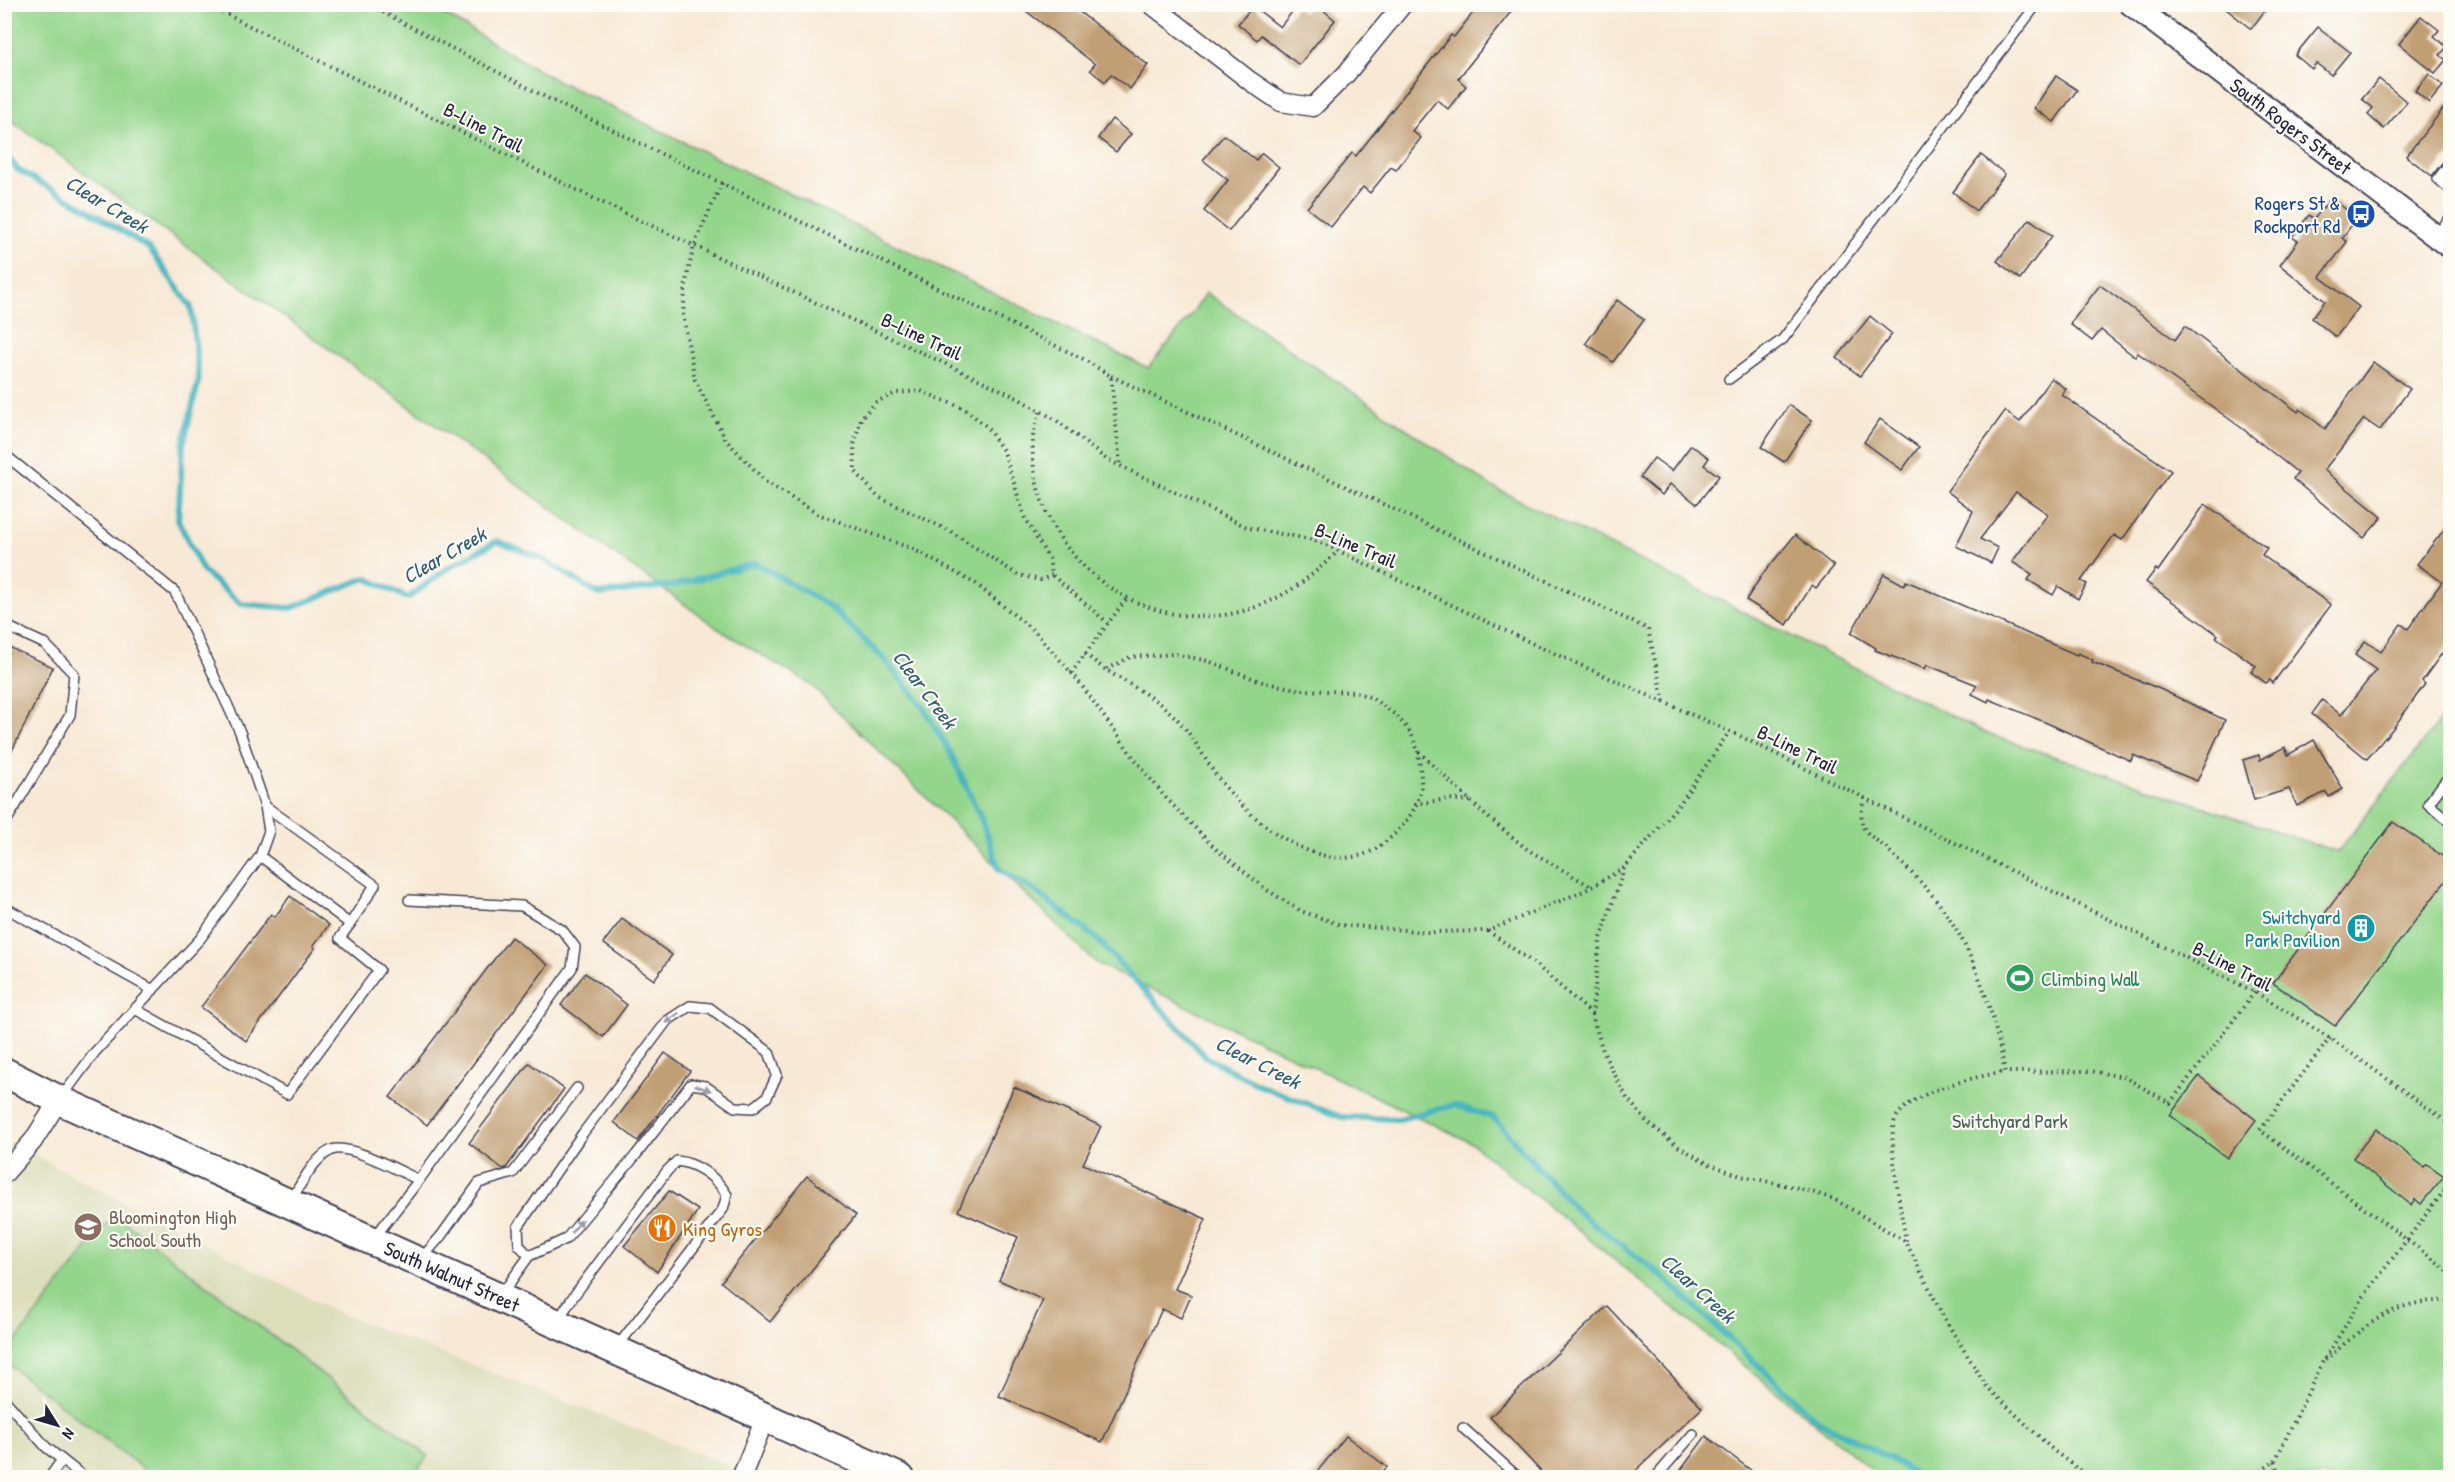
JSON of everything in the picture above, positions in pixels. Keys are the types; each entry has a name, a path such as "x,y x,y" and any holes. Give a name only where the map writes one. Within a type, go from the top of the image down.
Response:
{"main road":[{"name":"South Walnut Street","path":"4,1072 59,1100 900,1478"}],"street":[{"path":"1151,4 1273,97 1281,102 1313,107 1346,74 1402,4"},
{"name":"South Rogers Street","path":"2131,4 2443,242"},
{"path":"4,1174 33,1141 59,1100"},
{"path":"741,1478 766,1416"}],"lane":[{"path":"1729,379 1783,339 2037,4"},
{"path":"2451,164 2438,180 2451,189"},
{"path":"2443,242 2451,218"},
{"path":"4,454 175,592 240,732 265,806 269,831 260,856 200,939 95,1052 59,1100"},
{"path":"4,625 45,644 74,674 70,715 4,825"},
{"path":"2451,775 2428,804 2451,821"},
{"path":"135,1009 287,1094 379,970 340,938 375,885 265,806"},
{"path":"260,856 350,924"},
{"path":"372,1240 419,1180 572,968 575,947 562,930 522,906 409,900"},
{"path":"4,907 153,990"},
{"path":"499,1297 529,1256 566,1239 691,1084 705,1086 735,1107 753,1108 767,1097 777,1075 769,1052 710,1008 690,1006 667,1021 583,1133 518,1227 519,1245 529,1256"},
{"path":"420,1261 479,1183 513,1173 577,1088"},
{"path":"289,1203 319,1159 332,1150 347,1148 419,1180"},
{"path":"556,1323 667,1171 677,1161 690,1162 721,1185 727,1195 723,1209 616,1349"},
{"path":"4,1399 32,1432 85,1478"},
{"path":"1463,1428 1519,1478"},
{"path":"1655,1478 1693,1434"},
{"path":"49,1478 62,1460"}],"path":[{"name":"B-Line Trail","path":"206,4 599,201 1012,395 1056,420 1106,459 1249,528 1309,539 1338,551 1542,648 1729,732 2255,992 2331,1038 2451,1124"},
{"path":"367,4 559,104 1083,359 1111,376 1648,630 1665,702"},
{"path":"722,183 694,245 686,282 683,314 695,380 726,440 766,482 818,514 913,549 976,584 1034,631 1071,673 1164,796 1216,849 1268,890 1301,911 1341,924 1428,932 1488,931 1592,887 1624,868 1681,802 1729,732"},
{"path":"1111,376 1120,464"},
{"path":"1052,575 1041,580 1018,575 950,531 878,497 855,471 854,444 861,418 876,402 896,393 921,391 964,409 986,426 1004,452 1025,518 1049,559 1052,575 1108,623"},
{"path":"1040,412 1033,437 1036,479 1046,512 1064,546 1090,573 1127,598 1157,610 1196,616 1237,613 1273,601 1299,586 1338,551"},
{"path":"1071,673 1127,598"},
{"path":"1085,654 1106,670 1148,695 1176,718 1197,743 1217,776 1251,814 1292,843 1322,856 1354,857 1377,849 1399,831 1415,804 1421,787 1418,751 1411,733 1397,716 1372,698 1355,692 1302,690 1265,683 1208,661 1175,654 1130,657 1106,670"},
{"path":"1418,751 1528,850 1592,887"},
{"path":"1415,804 1448,798 1471,801"},
{"path":"1864,798 1862,823 1866,831 1883,844 1931,893 1961,941 1988,1002 2005,1072"},
{"path":"1624,868 1600,941 1592,1014 1604,1054 1627,1098 1647,1122 1678,1147 1709,1164 1741,1176 1799,1188 1834,1199 1906,1242"},
{"path":"1488,931 1535,964 1592,1014"},
{"path":"2090,1478 2054,1451 1987,1387 1944,1318 1906,1242 1897,1184 1893,1129 1895,1119 1910,1104 1921,1098 1959,1082 2005,1072 2090,1071 2124,1077 2170,1103 2255,992"},
{"path":"2331,1038 2260,1130 2451,1272"},
{"path":"2251,1478 2274,1461 2322,1363 2364,1296 2451,1183"},
{"path":"2322,1363 2368,1323 2402,1306 2451,1301"},
{"path":"2274,1461 2279,1478"}],"shaded area":[{"name":"Bloomington High School South","path":"4,1140 339,1313 760,1477 5,1477"}],"green space":[{"name":"Switchyard Park","path":"4,5 429,5 550,77 1148,368 1206,293 1493,487 1988,734 2338,852 2450,707 2450,1477 1881,1477 1470,1142 1096,963 810,684 723,632 5,116"},
{"path":"114,1214 428,1456 412,1477 154,1477 5,1362 5,1355"}],"building":[{"path":"1017,4 1069,4 1148,65 1130,89 1111,74 1105,82 1090,70 1095,64"},
{"path":"1310,4 1316,4 1335,20 1299,65 1261,35 1257,40 1238,24 1253,6 1280,27 1296,7 1304,13"},
{"path":"1480,4 1517,4 1458,79 1466,86 1448,109 1437,100 1412,131 1421,138 1396,170 1391,167 1370,193 1363,187 1331,227 1307,208 1352,153 1356,156 1451,35 1454,37"},
{"path":"2220,4 2270,4 2251,29"},
{"path":"2421,16 2439,30 2434,36 2447,47 2440,55 2446,60 2435,73 2399,44"},
{"path":"2318,27 2350,52 2331,75 2316,63 2312,69 2295,55"},
{"path":"2429,74 2443,86 2429,103 2415,91"},
{"path":"2056,76 2077,90 2054,122 2034,108"},
{"path":"2379,79 2407,102 2384,129 2368,115 2373,108 2362,99"},
{"path":"2451,99 2451,156 2445,159 2432,176 2406,156"},
{"path":"1112,119 1131,134 1116,152 1098,138"},
{"path":"1224,135 1256,160 1262,153 1279,167 1229,231 1204,211 1228,180 1203,160"},
{"path":"1981,155 2005,174 1976,211 1953,192"},
{"path":"2331,198 2357,218 2342,238 2347,242 2320,277 2359,307 2336,337 2312,318 2325,301 2280,265 2298,241 2292,237 2309,215 2314,219"},
{"path":"2030,219 2052,236 2020,279 1997,261"},
{"path":"2100,285 2175,340 2185,326 2298,412 2300,409 2325,429 2373,362 2410,389 2380,430 2364,419 2324,470 2382,517 2364,538 2293,479 2298,473 2243,429 2138,353 2135,357 2101,330 2092,341 2070,324"},
{"path":"1617,300 1644,320 1613,362 1586,343"},
{"path":"1870,316 1892,334 1860,376 1837,358"},
{"path":"2051,378 2066,389 2062,395 2171,471 2122,540 2114,535 2081,581 2087,584 2078,599 2058,586 2053,595 2028,580 2032,574 2012,562 2048,514 2016,492 1980,539 1998,548 1991,563 1956,546 1973,511 1947,491 2005,411 2020,422"},
{"path":"1789,405 1812,420 1784,462 1761,447"},
{"path":"1880,419 1919,447 1902,470 1864,442"},
{"path":"1691,445 1709,458 1704,465 1719,476 1697,504 1670,484 1662,495 1640,477 1654,458 1672,471"},
{"path":"2205,504 2267,548 2262,555 2331,605 2273,683 2270,680 2266,683 2251,672 2256,666 2146,582 2156,569 2158,571"},
{"path":"2451,521 2451,641 2422,681 2425,684 2367,759 2312,714 2322,700 2341,715 2376,670 2355,655 2365,641 2381,652 2401,624 2408,629 2442,582 2417,564"},
{"path":"1795,535 1834,566 1816,588 1812,585 1787,625 1746,600 1762,575"},
{"path":"1884,574 1904,585 1906,581 2077,655 2078,653 2093,660 2092,662 2160,689 2225,720 2197,781 2133,755 2131,761 1989,699 1988,702 1972,694 1977,685 1927,665 1925,669 1875,650 1876,648 1851,633"},
{"path":"4,645 53,667 4,767"},
{"path":"2314,740 2343,789 2329,797 2326,792 2297,806 2289,789 2254,800 2243,760 2259,755 2260,760 2285,747 2288,755"},
{"name":"Switchyard Park Pavilion","path":"2393,822 2451,862 2451,874 2335,1026 2273,983"},
{"path":"290,896 329,925 313,946 315,948 246,1041 201,1007 271,914 275,917"},
{"path":"622,919 672,955 654,980 603,943"},
{"path":"511,937 548,965 427,1125 390,1097"},
{"path":"585,973 627,1005 603,1037 561,1005"},
{"path":"665,1053 690,1071 638,1141 614,1122"},
{"path":"529,1063 564,1089 503,1169 469,1143"},
{"path":"2199,1076 2256,1120 2227,1158 2170,1115"},
{"path":"1014,1087 1101,1126 1083,1164 1206,1219 1175,1289 1191,1295 1181,1318 1162,1309 1102,1442 999,1396 1043,1300 999,1280 1018,1237 958,1211"},
{"path":"2376,1129 2424,1167 2427,1164 2444,1176 2421,1204 2415,1199 2411,1205 2353,1158"},
{"path":"807,1176 856,1215 770,1322 721,1282"},
{"name":"King Gyros","path":"669,1191 698,1210 657,1272 624,1246"},
{"path":"1607,1306 1702,1408 1628,1478 1547,1478 1490,1417"},
{"path":"1346,1436 1387,1467 1377,1478 1312,1478"},
{"path":"1706,1436 1761,1478 1675,1478"}],"waterway":[{"name":"Clear Creek","path":"4,153 18,170 149,248 191,307 199,379 183,445 178,520 203,571 241,604 291,608 366,578 408,598 448,568 497,541 543,559 598,594 675,585 756,563 829,606 883,658 922,705 950,752 982,820 999,869 1034,890 1096,938 1206,1057 1261,1086 1341,1117 1399,1119 1454,1105 1493,1117 1578,1212 1660,1274 1817,1420 1902,1465 1920,1478"}],"place":[{"name":"Rogers St & Rockport Rd","path":"2361,214"},
{"name":"Switchyard Park Pavilion","path":"2361,928"},
{"name":"Climbing Wall","path":"2020,978"},
{"name":"Bloomington High School South","path":"88,1227"},
{"name":"King Gyros","path":"662,1228"}]}
